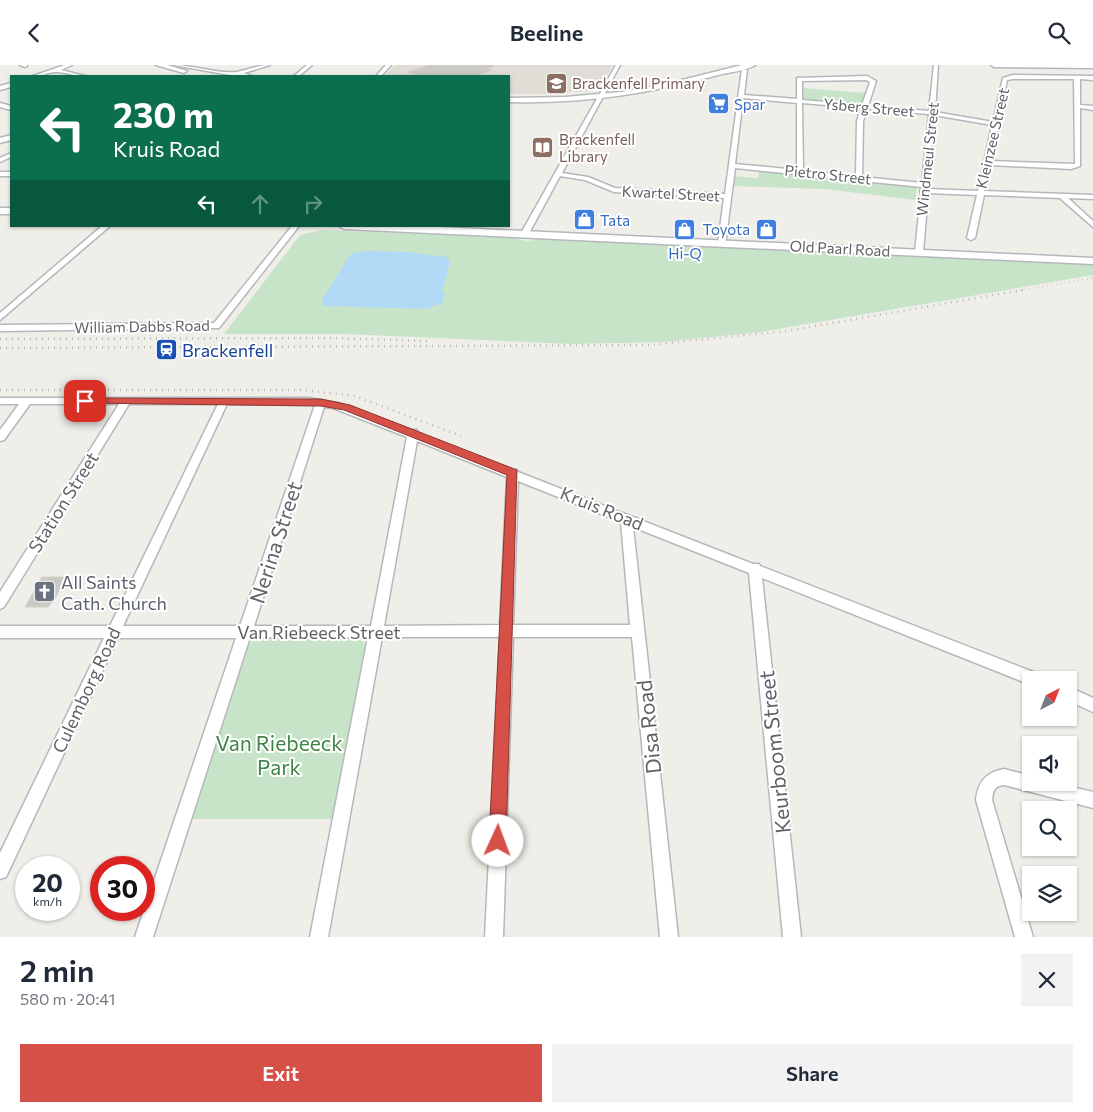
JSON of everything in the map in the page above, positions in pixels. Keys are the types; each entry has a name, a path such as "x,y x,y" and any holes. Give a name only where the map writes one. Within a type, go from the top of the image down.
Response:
{"main road":[{"name":"Old Paarl Road","path":"370,227 525,233"},
{"name":"Old Paarl Road","path":"458,227 586,237 1093,261"}],"street":[{"path":"39,75 70,65"},
{"path":"159,65 210,75"},
{"path":"176,65 228,75 267,65"},
{"path":"228,75 255,65"},
{"path":"297,75 310,65"},
{"path":"379,75 389,65"},
{"path":"525,233 618,65"},
{"path":"601,95 656,85 734,65"},
{"path":"510,98 601,95 658,88 752,65"},
{"name":"Windmeul Street","path":"919,252 923,188 936,65"},
{"path":"994,65 1093,66"},
{"path":"56,70 76,75"},
{"path":"722,243 744,70"},
{"name":"Kleinzee Street","path":"971,238 1005,79 1013,77 1077,77"},
{"path":"986,163 1071,167 1078,165 1077,77 1093,78"},
{"path":"800,171 798,101 800,78 867,78 873,81 860,121 859,177"},
{"name":"Ysberg Street","path":"742,96 932,113 995,124"},
{"path":"1078,106 1093,108"},
{"name":"Pietro Street","path":"732,166 859,177 923,188 980,193 1093,197"},
{"name":"Kwartel Street","path":"557,174 586,178 614,190 728,196"},
{"path":"1062,197 1093,225"},
{"path":"0,317 106,227"},
{"name":"William Dabbs Road","path":"0,328 216,326 295,227"},
{"name":"Kruis Road","path":"0,401 321,402 346,408 1022,674"},
{"path":"0,437 27,401"},
{"name":"Station Street","path":"0,603 126,401"},
{"name":"Culemborg Road","path":"0,871 224,401"},
{"name":"Nerina Street","path":"144,937 321,402"},
{"path":"319,937 413,433"},
{"path":"494,937 513,473"},
{"name":"Disa Road","path":"626,518 669,937"},
{"name":"Keurboom Street","path":"755,568 792,937"},
{"name":"Van Riebeeck Street","path":"0,632 638,631"},
{"path":"1078,698 1093,705"},
{"path":"1024,937 984,800 985,789 989,781 995,777 1004,777 1093,800"}],"shaded area":[{"name":"Brackenfell Primary","path":"395,65 613,65 599,89 595,91 540,94 510,94 510,75 385,75"}],"green space":[{"path":"801,88 867,93 862,105 858,105 804,100 802,99"},
{"path":"759,170 914,186 917,188 915,200 824,189 733,186 734,176 758,178"},
{"path":"322,230 513,238 527,241 545,239 1093,265 1093,275 761,332 662,342 571,344 345,334 224,334 300,235"},
{"name":"Van Riebeeck Park","path":"260,637 355,637 366,644 332,819 191,819 246,647 253,640"}],"water":[{"path":"358,252 407,252 447,257 450,261 444,286 441,289 445,294 442,303 427,309 323,306 322,300 349,256"}],"building":[{"path":"429,65 494,65 486,69 492,70 479,75 417,75 408,72"},
{"name":"All Saints Cath. Church","path":"42,577 65,577 56,597 48,607 25,607"}],"railway":[{"path":"1016,291 1093,278"},
{"path":"0,348 648,345 786,331 1023,290"},
{"path":"0,339 334,338 427,341"},
{"path":"0,390 303,390 355,396 461,436"}],"place":[{"name":"Brackenfell Primary","path":"556,83"},
{"name":"Spar","path":"718,104"},
{"name":"Brackenfell Library","path":"543,148"},
{"name":"Tata","path":"584,220"},
{"name":"Toyota","path":"766,229"},
{"name":"Hi-Q","path":"685,230"},
{"name":"Brackenfell","path":"166,350"},
{"name":"All Saints Cath. Church","path":"45,592"}],"route":[{"path":"85,401 321,402 346,408 513,473 498,841"}]}
